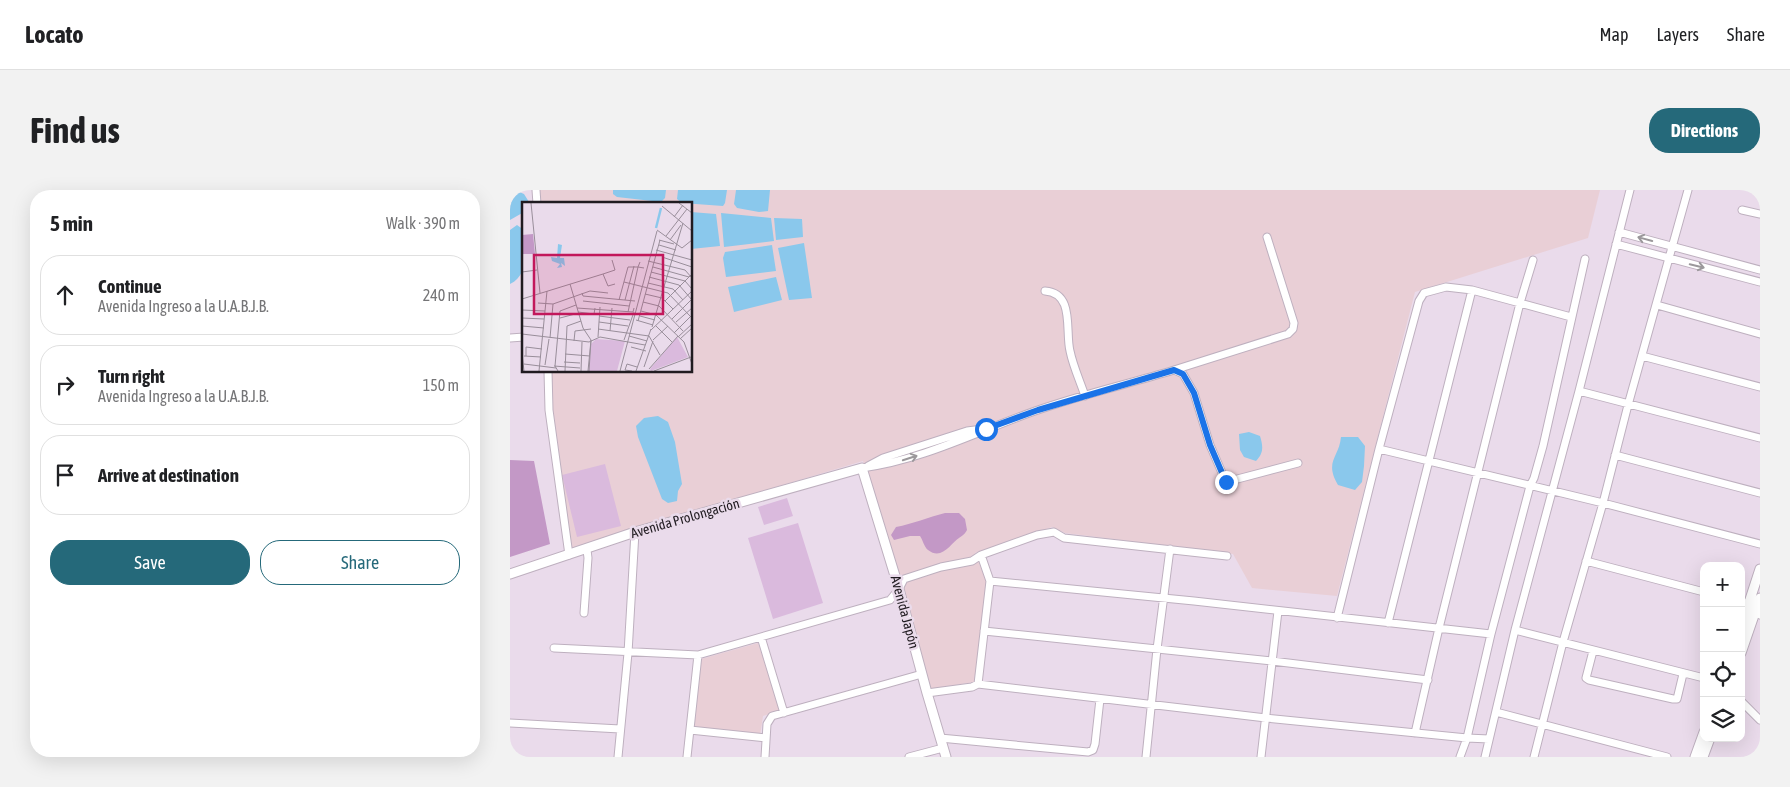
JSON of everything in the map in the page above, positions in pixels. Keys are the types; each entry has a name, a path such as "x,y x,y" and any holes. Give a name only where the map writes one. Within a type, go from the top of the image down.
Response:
{"street":[{"path":"1485,757 1515,630 1553,491 1630,190"},
{"path":"1534,757 1563,642 1603,503 1628,405 1688,190"},
{"path":"1742,210 1760,214"},
{"path":"1619,232 1760,270"},
{"path":"862,468 882,458 967,431 986,429 1038,410 1288,334 1293,329 1294,323 1267,237"},
{"path":"1616,244 1760,282"},
{"path":"1460,757 1467,738 1491,634 1530,486 1543,446 1585,259"},
{"path":"1415,733 1477,473 1520,303 1533,260"},
{"path":"1337,618 1379,448 1419,301 1424,293 1446,287 1472,290 1571,317"},
{"path":"1388,623 1472,290"},
{"path":"1045,292 1059,296 1067,310 1070,353 1085,396"},
{"path":"1657,305 1760,334"},
{"path":"1642,356 1760,387"},
{"path":"1174,370 1183,374 1194,393 1210,445 1226,482 1298,463"},
{"path":"548,372 549,410 569,555"},
{"path":"1579,391 1760,438"},
{"path":"1379,448 1760,544"},
{"path":"1615,455 1760,493"},
{"name":"Avenida Prolongación","path":"510,574 587,550 636,532 862,468"},
{"name":"Avenida Japón","path":"862,468 899,589 945,752"},
{"path":"618,757 628,652 636,532"},
{"path":"554,648 698,655 890,600 904,579 941,567 972,561 981,554 1037,535 1054,532 1064,538 1227,556"},
{"path":"1146,757 1170,549"},
{"path":"584,613 587,550"},
{"path":"978,684 990,581 981,554"},
{"path":"1586,561 1700,591"},
{"path":"1758,613 1745,603 1760,569"},
{"path":"990,581 1491,634"},
{"path":"1741,652 1758,613 1760,598"},
{"path":"1261,757 1278,611"},
{"path":"1515,630 1700,677"},
{"path":"984,631 1272,661 1428,680"},
{"path":"761,637 784,712"},
{"path":"1593,651 1586,678 1589,680 1677,699 1683,674"},
{"path":"687,757 698,655"},
{"path":"764,757 768,720 772,716 922,674"},
{"path":"927,693 972,687 978,684 1266,718 1489,739"},
{"path":"940,738 1088,752 1093,750 1095,744 1100,699"},
{"path":"1745,705 1760,720"},
{"path":"1496,712 1667,757"},
{"path":"510,723 620,729"},
{"path":"690,730 766,738"},
{"path":"1695,757 1700,742"},
{"path":"1702,757 1708,742"},
{"path":"910,757 945,752"}],"shaded area":[{"path":"538,190 1600,190 1588,238 1415,292 1337,596 1252,588 1233,554 1065,533 1052,527 975,553 987,583 974,682 931,689 863,461 570,549 552,408 550,372 692,372 692,202 539,202"},
{"path":"510,460 534,461 550,544 510,557"},
{"path":"605,464 621,526 577,537 562,475"},
{"path":"787,498 793,516 764,525 758,507"},
{"path":"945,513 959,513 965,519 967,530 942,552 933,553 928,550 920,536 910,536 894,540 891,535 896,527"},
{"path":"798,523 823,603 773,619 748,538"},
{"path":"758,643 781,710 763,716 760,736 694,727 701,659"}],"water":[{"path":"613,190 666,190 665,198 661,202 617,197 613,194"},
{"path":"678,190 727,190 723,206 692,204 692,202 681,202 677,199"},
{"path":"736,190 770,190 768,211 759,212 737,208 734,204"},
{"path":"517,191 524,194 529,202 522,202 522,213 510,220 510,193"},
{"path":"692,212 716,214 720,246 692,249"},
{"path":"721,213 771,218 774,241 724,247"},
{"path":"774,218 802,219 803,237 776,240"},
{"path":"517,225 522,229 522,271 516,280 510,284 510,230"},
{"path":"804,243 812,298 789,300 778,248"},
{"path":"772,245 776,271 726,277 723,258 725,252"},
{"path":"776,277 782,300 734,312 728,287"},
{"path":"658,416 668,422 675,442 682,484 678,491 677,501 668,503 662,499 638,437 636,426 644,418"},
{"path":"1249,432 1260,436 1261,440 1262,452 1256,461 1244,457 1240,450 1239,434"},
{"path":"1341,437 1358,437 1365,446 1362,482 1355,490 1338,485 1332,470"}],"route":[{"path":"986,429 1038,410 1174,370 1183,374 1194,393 1210,445 1226,482"}]}
